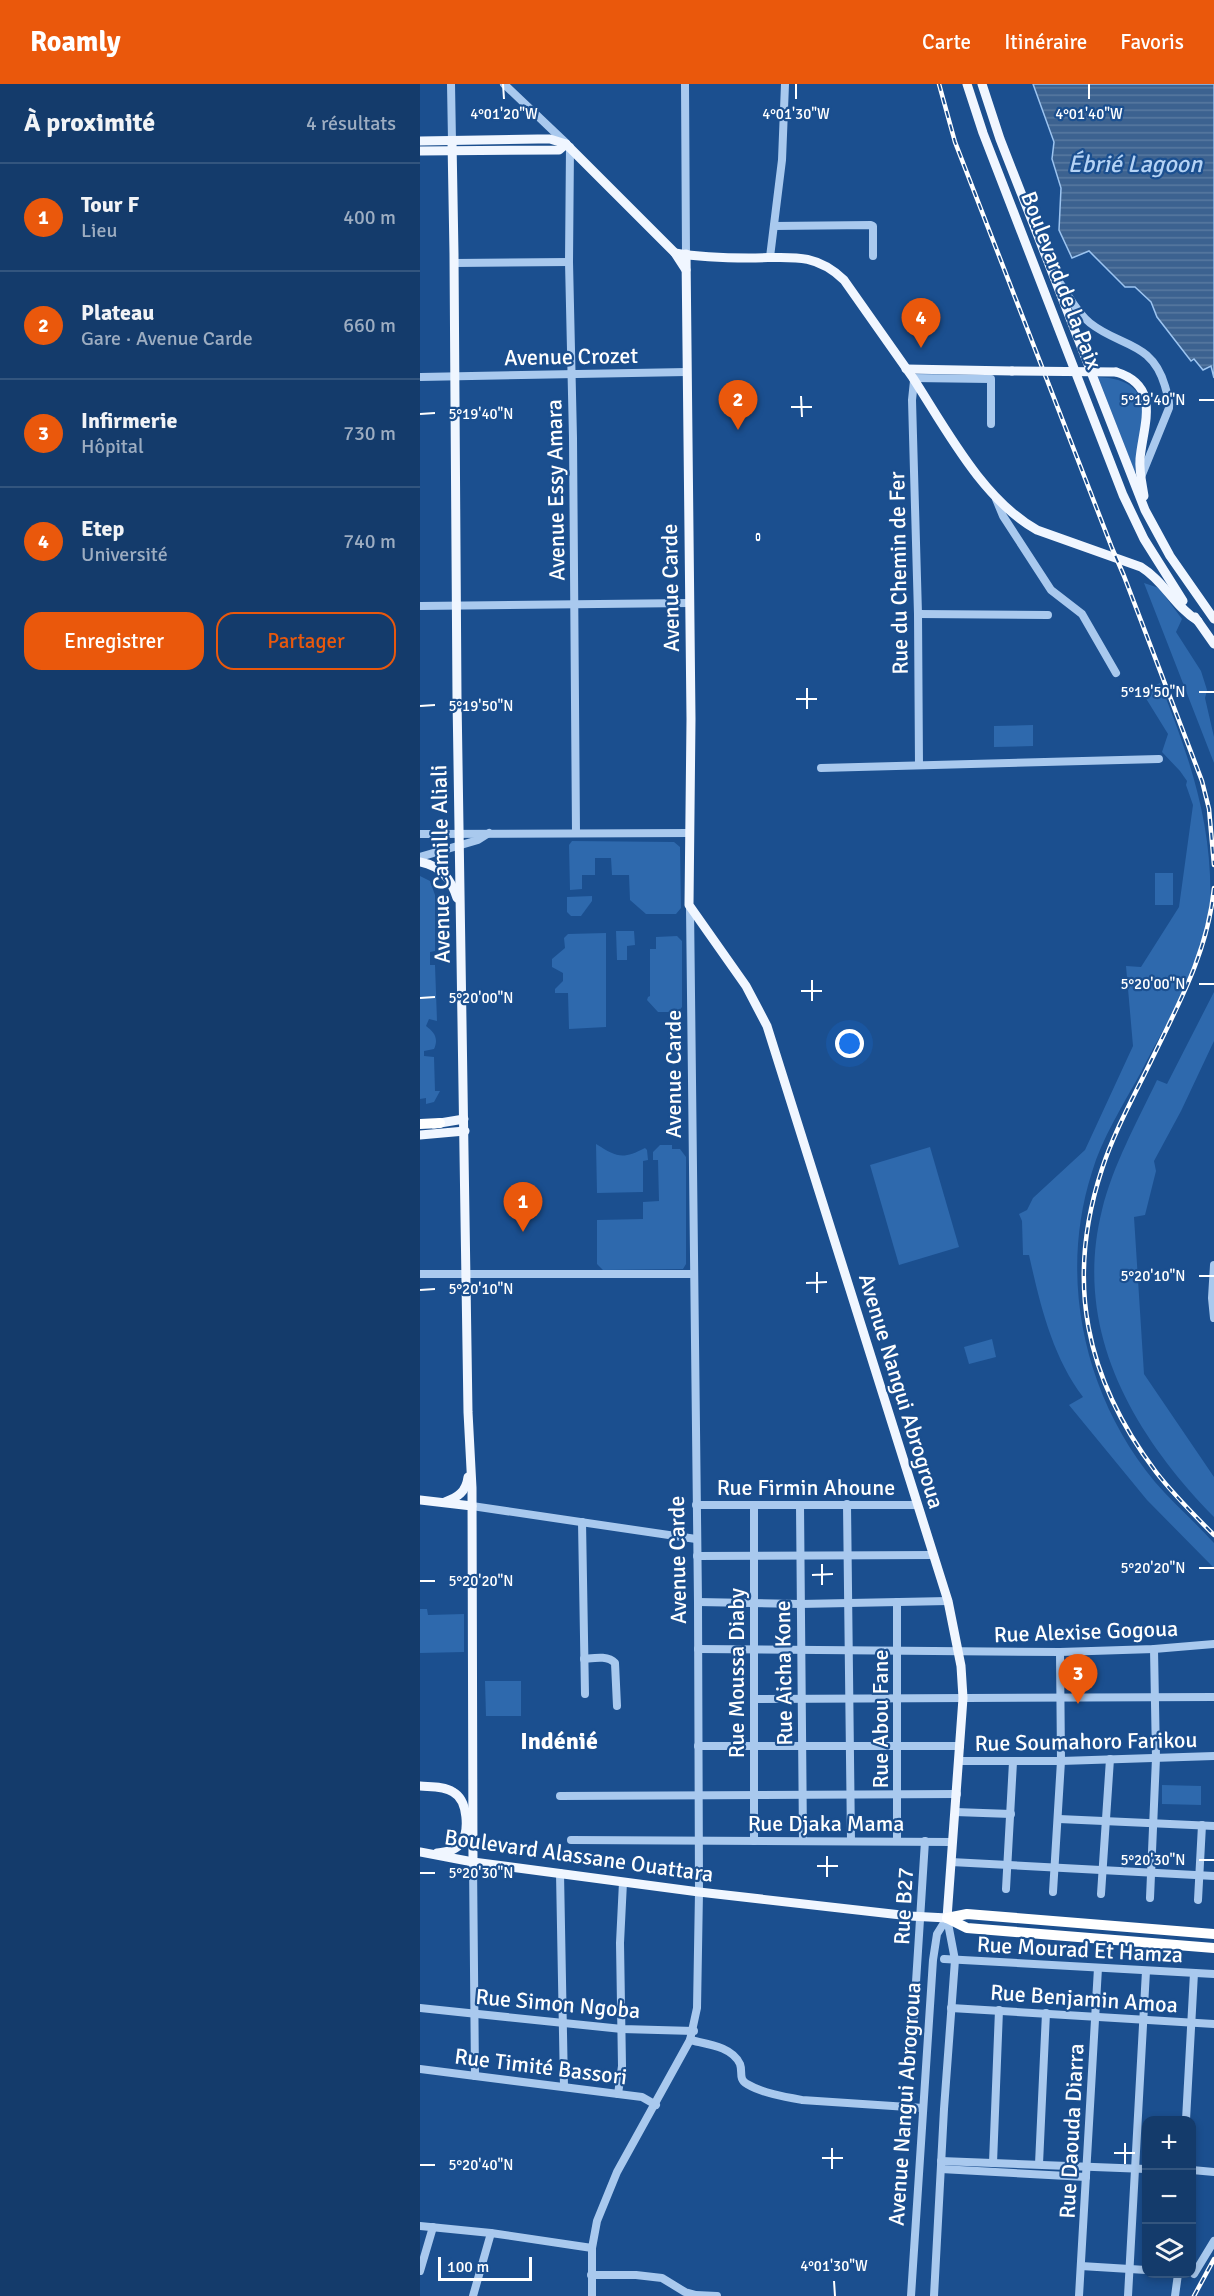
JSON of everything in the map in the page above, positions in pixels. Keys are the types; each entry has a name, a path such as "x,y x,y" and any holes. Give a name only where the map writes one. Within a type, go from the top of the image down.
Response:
{"highway":[{"path":"420,1125 440,1123"},
{"path":"947,1918 968,1914 1214,1934"},
{"path":"947,1918 967,1928 1214,1948"}],"main road":[{"name":"Boulevard de la Paix","path":"967,84 983,133 1123,495 1159,566 1214,644"},
{"name":"Boulevard de la Paix","path":"982,84 1000,139 1145,510 1170,556 1214,619"},
{"path":"420,151 538,139 550,139 568,146 675,253 687,272"},
{"path":"420,141 452,146"},
{"name":"Avenue Camille Aliali","path":"452,146 459,845 472,1506 473,1862"},
{"path":"675,253 742,258 806,258 822,263 833,270 844,280 995,498 1024,523 1037,530 1141,567 1156,578 1183,610 1197,621"},
{"name":"Avenue Carde","path":"686,254 689,905"},
{"path":"906,369 1116,372 1131,378 1139,385 1145,397 1147,412 1140,459 1145,510"},
{"path":"420,862 435,867 446,875 454,888 461,912"},
{"name":"Avenue Nangui Abrogroua","path":"689,905 746,986 767,1026 948,1601 959,1651 963,1698 947,1918"},
{"path":"440,1123 464,1119"},
{"path":"420,1136 465,1131"},
{"name":"Avenue Camille Aliali","path":"442,1503 458,1497 464,1491 470,1468"},
{"path":"420,1500 472,1506"},
{"path":"455,1792 465,1784 472,1773"},
{"path":"420,1786 446,1789 455,1792 462,1800 465,1829 463,1839 450,1851 432,1855"},
{"name":"Boulevard Alassane Ouattara","path":"420,1852 473,1862 699,1892 947,1918"}],"street":[{"path":"451,84 452,146"},
{"path":"504,84 568,146"},
{"path":"685,84 686,254"},
{"path":"770,257 782,160 785,84"},
{"name":"Avenue Essy Amara","path":"568,146 576,833"},
{"path":"774,226 871,225 873,226 873,256"},
{"path":"454,264 569,262"},
{"path":"1054,275 1086,320 1146,354 1159,370 1169,400 1169,408 1141,478"},
{"name":"Avenue Crozet","path":"420,377 687,372"},
{"path":"913,380 992,379 992,424"},
{"name":"Rue du Chemin de Fer","path":"913,380 919,765"},
{"path":"995,498 1003,516 1052,590 1082,614 1116,673"},
{"path":"420,606 689,603"},
{"path":"918,614 1048,615"},
{"path":"821,768 1159,759"},
{"path":"420,857 478,840 490,833"},
{"path":"420,834 690,833"},
{"name":"Avenue Carde","path":"592,2296 592,2248 597,2221 617,2173 690,2040 694,2031 697,2008 698,1602 689,905"},
{"path":"1214,1265 1212,1299 1214,1318"},
{"path":"420,1274 694,1274"},
{"path":"848,1504 851,1841"},
{"name":"Rue Firmin Ahoune","path":"696,1505 917,1505"},
{"name":"Rue Moussa Diaby","path":"754,1505 754,1841"},
{"name":"Rue Aicha Kone","path":"800,1505 803,1841"},
{"path":"472,1506 696,1539"},
{"path":"582,1522 585,1694"},
{"path":"697,1556 933,1555"},
{"path":"698,1602 800,1604 948,1601"},
{"name":"Rue Abou Fane","path":"897,1602 897,1839"},
{"name":"Rue Alexise Gogoua","path":"698,1649 1060,1652 1154,1649 1214,1644"},
{"path":"1150,1898 1156,1758 1154,1649"},
{"path":"1053,1892 1061,1761 1060,1652"},
{"path":"585,1659 606,1658 615,1663 617,1706"},
{"path":"754,1699 1214,1697"},
{"path":"698,1746 960,1746"},
{"name":"Rue Soumahoro Farikou","path":"959,1761 1013,1762 1214,1756"},
{"path":"1101,1894 1110,1760"},
{"path":"1006,1889 1013,1762"},
{"path":"560,1796 957,1794"},
{"path":"955,1812 1011,1814"},
{"path":"1059,1819 1214,1826"},
{"path":"1198,1900 1202,1825"},
{"name":"Rue Djaka Mama","path":"572,1840 699,1842 897,1839 952,1842"},
{"name":"Rue B27","path":"912,2045 922,1917 925,1841"},
{"path":"473,1862 475,2076"},
{"path":"951,1862 1214,1876"},
{"path":"560,1873 564,2087"},
{"path":"618,2094 622,2066 620,1943 623,1882"},
{"name":"Avenue Nangui Abrogroua","path":"934,2296 955,1960 947,1918"},
{"name":"Avenue Nangui Abrogroua","path":"911,2296 933,1960 937,1934 947,1918"},
{"name":"Rue Mourad Et Hamza","path":"944,1959 1214,1974"},
{"name":"Rue Daouda Diarra","path":"1079,2296 1098,1968"},
{"path":"1128,2296 1146,1971"},
{"path":"1186,2116 1194,1973"},
{"name":"Rue Simon Ngoba","path":"420,2008 622,2029 694,2031"},
{"name":"Rue Benjamin Amoa","path":"951,2008 1214,2024"},
{"path":"993,2163 999,2010"},
{"path":"1039,2164 1046,2013"},
{"path":"690,2040 726,2050 740,2063 741,2078 748,2085 785,2097 923,2108"},
{"name":"Rue Timité Bassori","path":"420,2069 642,2097 656,2105"},
{"path":"941,2165 993,2163 1142,2169"},
{"path":"941,2165 1086,2177"},
{"path":"1196,2170 1214,2172"},
{"path":"420,2226 491,2233 592,2248"},
{"path":"420,2271 433,2228"},
{"path":"473,2296 491,2233"},
{"path":"1196,2271 1214,2241"},
{"path":"1081,2266 1142,2270"},
{"path":"591,2275 636,2275 662,2278 685,2292 717,2296"},
{"path":"1175,2296 1177,2278"}],"shaded area":[{"path":"1098,377 1118,380 1132,387 1139,397 1143,409 1143,423 1135,473"},
{"path":"1144,583 1159,588 1182,619 1176,632 1201,671 1207,690 1205,698 1214,737 1214,763"},
{"path":"1160,683 1181,738 1198,793 1208,850 1210,910 1200,952 1191,973 1096,1159 1082,1212 1078,1253 1078,1294 1084,1334 1095,1374 1110,1412 1131,1448 1155,1482 1214,1543 1214,1568 1147,1500 1069,1405 1083,1397 1063,1364 1048,1329 1029,1255 1023,1255 1022,1221 1019,1214 1027,1210 1033,1198 1085,1150 1133,1046 1126,966 1141,967 1179,907 1193,805 1186,785 1187,781 1162,752 1168,734 1142,692"},
{"path":"1033,725 1033,746 994,747 994,726"},
{"path":"572,841 674,842 680,847 681,908 676,914 646,914 630,900 629,875 612,875 611,858 595,858 595,875 582,875 582,889 570,890 569,845"},
{"path":"1155,873 1173,873 1173,905 1155,905"},
{"path":"420,876 430,881 435,895 435,951 430,952 430,965 435,965 437,1021 429,1019 426,1026 433,1033 436,1042 434,1049 424,1051 424,1056 434,1057 435,1091 440,1091 434,1102 426,1104 426,1098 420,1099"},
{"path":"592,896 592,901 581,916 571,916 567,912 567,897"},
{"path":"616,931 634,931 635,945 627,946 627,960 617,960"},
{"path":"606,933 606,1027 569,1029 568,993 555,993 555,989 563,981 563,973 552,967 552,959 565,948 564,938 568,934"},
{"path":"677,936 682,941 682,1007 678,1012 658,1012 647,1000 650,996 650,949 656,949 656,937"},
{"path":"1214,992 1214,1041 1154,1161 1156,1171 1145,1215 1134,1217 1144,1374 1214,1477 1214,1517 1158,1451 1135,1415 1116,1377 1103,1338 1095,1297 1095,1254 1102,1210 1112,1177 1126,1144 1157,1080 1167,1084"},
{"path":"596,1144 609,1152 620,1155 631,1154 645,1148 647,1150 648,1160 643,1161 643,1192 597,1193"},
{"path":"660,1145 672,1145 672,1149 680,1149 686,1157 686,1264 683,1269 603,1270 597,1264 597,1220 643,1219 643,1202 659,1201 658,1160 653,1160 653,1152"},
{"path":"930,1147 959,1247 899,1265 870,1165"},
{"path":"992,1339 996,1357 969,1364 964,1347"},
{"path":"420,1609 427,1609 428,1615 464,1614 464,1652 420,1653"},
{"path":"485,1681 521,1681 521,1716 486,1716"},
{"path":"1162,1785 1201,1786 1201,1805 1162,1804"}],"water":[{"name":"Ébrié Lagoon","path":"1033,84 1214,84 1214,378 1211,366 1203,370 1194,359 1191,361 1157,317 1151,302 1135,287 1125,287 1089,251 1072,258 1059,230 1061,188 1052,159 1054,142"}],"railway":[{"path":"939,84 955,142 1202,781 1209,809 1214,865"},
{"path":"1214,888 1211,912 1199,956 1118,1128 1102,1169 1091,1210 1085,1250 1084,1289 1088,1327 1098,1364 1112,1401 1132,1437 1156,1472 1214,1535"},
{"path":"1194,2296 1214,2259"}],"place":[{"name":"Etep","path":"921,348"},
{"name":"Plateau","path":"738,430"},
{"name":"Tour F","path":"523,1232"},
{"name":"Infirmerie","path":"1078,1704"}],"district":[{"name":"Indénié","path":"559,1741"}]}
